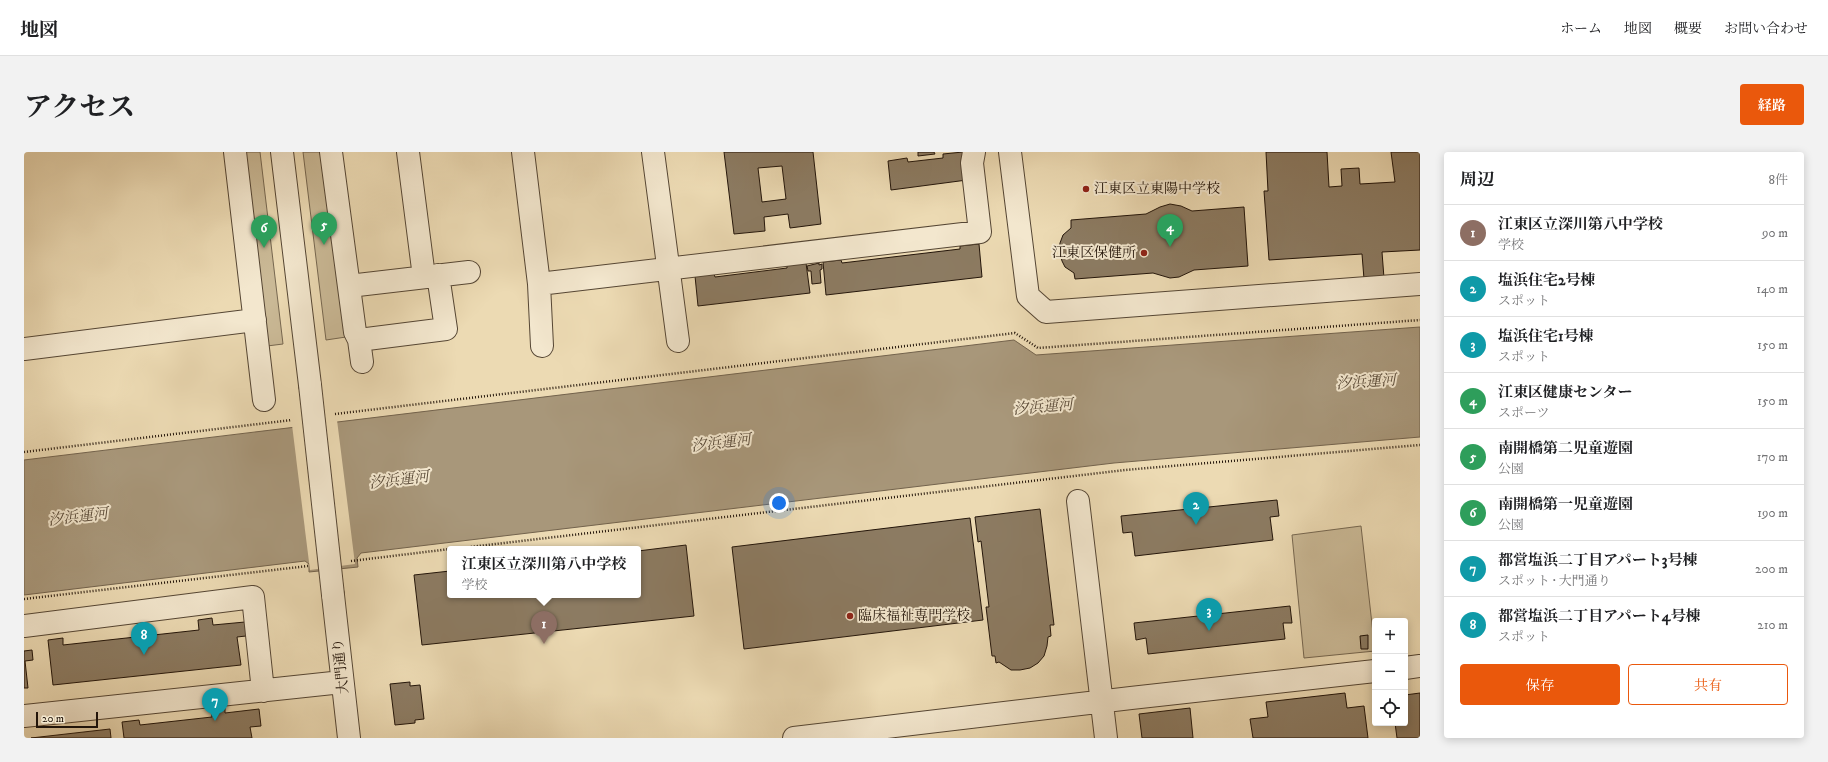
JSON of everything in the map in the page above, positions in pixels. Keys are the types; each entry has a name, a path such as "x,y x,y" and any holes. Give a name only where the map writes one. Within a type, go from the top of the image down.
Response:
{"street":[{"path":"235,152 264,400"},
{"name":"大門通り","path":"282,152 310,385 349,738"},
{"path":"331,152 348,286 362,362"},
{"path":"357,336 446,329 431,276 408,152"},
{"path":"523,152 539,284 542,346"},
{"path":"654,152 678,341"},
{"path":"539,284 668,270 980,232 972,163 974,152"},
{"path":"1010,152 1028,296 1046,312 1420,284"},
{"path":"348,286 469,272"},
{"path":"24,349 255,320"},
{"path":"1078,501 1106,738"},
{"path":"24,626 253,597 263,691"},
{"path":"1408,668 1420,666"},
{"path":"794,738 1102,701 1372,671"},
{"path":"24,716 342,682"}],"path":[{"path":"333,415 1016,333 1038,348 1420,320"},
{"path":"24,452 294,419"},
{"path":"477,546 1125,470 1420,445"},
{"path":"347,561 447,549"},
{"path":"24,599 316,565"}],"shaded area":[{"path":"244,152 260,152 283,344 267,346"},
{"path":"303,152 320,152 346,337 326,340"},
{"path":"1361,526 1372,624 1372,651 1304,658 1292,535"}],"water":[{"name":"汐浜運河","path":"1420,327 1420,437 1114,463 361,553 357,558 358,567 309,572 309,564 305,561 24,595 24,460 1014,340 1036,355"}],"pier":[{"path":"337,420 355,564 310,570 292,425"}],"building":[{"path":"724,152 813,152 821,224 790,228 788,214 764,217 765,231 734,234","holes":["782,166 786,199 762,202 758,168"]},
{"path":"918,152 934,152 935,154 918,156"},
{"path":"963,152 967,180 891,190 888,161 907,158 908,162 943,158 943,154"},
{"path":"1266,152 1327,152 1329,187 1342,186 1341,169 1359,168 1360,184 1395,182 1391,152 1420,152 1420,250 1382,252 1384,278 1364,279 1362,254 1269,260 1264,191 1268,191"},
{"path":"1170,204 1181,206 1192,211 1244,207 1248,266 1194,270 1179,277 1170,278 1153,273 1075,279 1074,273 1065,267 1059,250 1063,235 1071,228 1071,220 1146,214"},
{"path":"979,244 982,277 826,295 823,262 841,260 842,263 960,249 960,246"},
{"path":"806,263 810,293 698,306 695,276 714,274 715,277 787,268 787,265"},
{"path":"819,263 819,265 822,264 822,269 820,270 821,283 812,284 811,271 808,271 807,266"},
{"path":"1277,500 1279,516 1270,517 1273,540 1135,556 1132,532 1123,533 1121,516"},
{"path":"1040,509 1054,625 1050,625 1051,636 1048,637 1044,656 1038,663 1030,668 1011,670 999,662 996,663 995,656 992,656 986,607 989,607 981,541 978,542 975,517"},
{"path":"970,518 983,620 744,649 732,547"},
{"path":"686,545 694,616 422,645 414,575 447,571 447,598 641,598 641,551"},
{"path":"1290,606 1292,623 1283,623 1285,639 1148,654 1146,638 1136,640 1134,623"},
{"path":"212,618 213,625 245,622 246,636 237,637 241,665 53,685 48,640 63,638 63,645 199,630 198,620"},
{"path":"1368,635 1368,649 1361,649 1360,636"},
{"path":"32,650 33,660 25,661 28,688 24,688 24,651"},
{"path":"410,682 410,686 420,685 424,719 415,720 415,723 395,725 390,684"},
{"path":"1345,693 1347,708 1364,706 1368,738 1253,738 1250,719 1268,717 1266,702"},
{"path":"1420,693 1420,738 1397,738 1395,726 1408,726 1408,695"},
{"path":"225,707 225,713 259,709 261,726 250,727 252,738 124,738 122,722 139,720 140,725 212,717 211,708"},
{"path":"1190,708 1193,738 1142,738 1139,714"},
{"path":"110,729 111,738 31,738"}],"place":[{"name":"江東区立東陽中学校","path":"1086,189"},
{"name":"南開橋第二児童遊園","path":"324,245"},
{"name":"江東区健康センター","path":"1170,247"},
{"name":"南開橋第一児童遊園","path":"264,248"},
{"name":"江東区保健所","path":"1144,253"},
{"name":"塩浜住宅2号棟","path":"1196,525"},
{"name":"臨床福祉専門学校","path":"850,616"},
{"name":"塩浜住宅1号棟","path":"1209,631"},
{"name":"江東区立深川第八中学校","path":"544,644"},
{"name":"都営塩浜二丁目アパート4号棟","path":"144,655"},
{"name":"都営塩浜二丁目アパート3号棟","path":"215,721"}]}
